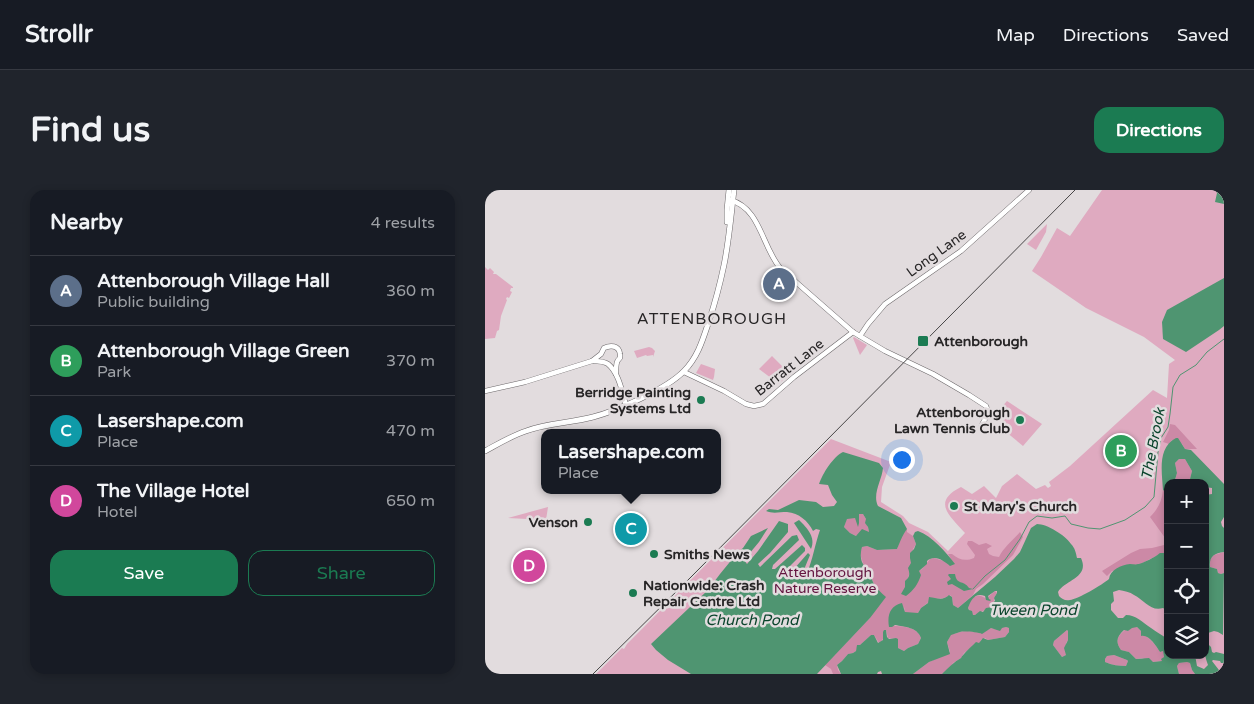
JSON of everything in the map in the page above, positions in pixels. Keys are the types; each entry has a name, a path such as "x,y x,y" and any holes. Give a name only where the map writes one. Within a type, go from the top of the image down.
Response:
{"main road":[{"path":"485,452 526,431 593,417 627,405 684,372 698,351 714,305 728,238 729,190"},
{"path":"730,200 734,190"}],"street":[{"name":"Long Lane","path":"860,336 885,304 961,250 1029,190"},
{"path":"730,200 743,205 755,220 781,268 853,332 885,351 933,374 982,403 987,409 981,427"},
{"name":"Barratt Lane","path":"684,372 746,404 758,406 853,332"},
{"path":"485,391 525,382 593,361 601,354 604,348 610,346 614,346 619,352 616,374"},
{"path":"601,354 616,374 627,405"},
{"path":"593,361 614,364 617,362"}],"green space":[{"name":"Attenborough Nature Reserve","path":"1102,190 1224,190 1224,674 596,674 622,648 624,649 831,439 891,462 882,487 881,502 903,516 909,523 928,532 948,551 965,533 946,509 947,498 952,493 961,487 972,494 984,486 996,498 1002,486 1017,474 1036,489 1045,485 1048,488 1051,486 1049,482 1070,466 1153,390 1167,398 1169,364 1175,360 1144,337 1086,308 1032,271 1057,228 1070,236"},
{"path":"1047,224 1046,232 1036,250 1027,244"},
{"path":"485,267 488,270 490,268 494,272 493,274 496,274 513,288 511,288 510,291 512,292 509,298 507,297 506,299 499,330 495,338 485,339"},
{"path":"853,338 867,345 860,355"},
{"path":"649,347 655,351 653,357 653,355 646,355 637,358 634,351"},
{"path":"772,356 785,369 783,380 779,384 759,369"},
{"path":"701,364 715,369 713,380 696,373"},
{"name":"Attenborough Lawn Tennis Club","path":"1007,401 1042,424 1023,446 1000,427 1006,416 999,410"},
{"path":"548,507 546,520 508,518"}],"shaded area":[{"path":"1170,424 1175,425 1197,449 1185,449 1182,444 1172,440 1169,444 1163,442"},
{"path":"1179,459 1185,459 1192,471 1190,479 1175,479 1177,473 1175,463"},
{"path":"1163,490 1164,536 1150,517 1162,498"},
{"path":"859,514 863,514 866,519 869,532 856,536 844,527 847,518 855,518 859,523"},
{"path":"907,529 907,532 913,536 916,544 912,553 911,570 905,587 930,559 934,558 954,564 948,554 965,560 974,558 975,555 967,544 968,541 979,545 986,543 992,546 987,549 989,554 999,557 1020,532 1023,537 1013,555 958,608 953,605 950,595 934,598 921,608 918,613 907,613 904,607 893,626 905,627 916,631 921,638 918,644 904,651 898,648 898,639 888,638 886,630 883,639 879,643 874,635 871,635 856,651 848,654 837,665 841,674 833,674 831,669 825,665 870,618 876,588 869,572 864,566 860,554 862,547 867,546 877,550 897,549 901,536"},
{"path":"1164,545 1164,553 1139,565 1112,571 1107,576 1102,571 1131,553 1140,549"},
{"path":"1224,552 1224,573 1221,574 1218,573 1217,569 1210,567 1210,560 1214,555"},
{"path":"995,591 997,593 992,605 973,615 968,608 972,599 980,596 990,601 988,597"},
{"path":"1132,627 1137,627 1143,635 1153,642 1160,652 1163,651 1164,657 1162,661 1153,662 1142,658 1136,659 1129,652 1121,650 1118,644 1119,637 1125,630 1128,631"},
{"path":"1009,628 1009,632 1005,637 981,640 980,643 977,643 964,653 961,658 942,674 913,674 929,662 950,652 947,642 951,634"},
{"path":"1067,630 1066,655 1062,657 1053,645 1054,641"},
{"path":"1114,655 1127,660 1126,666 1105,662 1107,656"},
{"path":"1179,663 1190,663 1195,674 1179,674 1177,666"}],"water":[{"path":"1215,190 1224,190 1224,204 1215,202 1217,193"},
{"path":"1224,278 1224,326 1186,352 1163,339 1162,322 1167,310"},
{"path":"1178,438 1185,449 1191,450 1224,484 1224,517 1221,522 1224,528 1224,552 1217,553 1210,561 1210,567 1217,569 1218,573 1224,573 1223,635 1214,631 1209,633 1209,494 1212,494 1212,488 1209,488 1209,479 1190,479 1192,471 1185,459 1179,459 1175,463 1177,473 1175,479 1164,479 1163,490 1163,454 1170,442"},
{"name":"Church Pond","path":"843,452 879,463 883,468 876,497 878,506 901,518 907,529 897,549 877,550 867,546 862,547 862,562 876,587 886,597 870,618 817,674 691,674 656,650 651,644 708,590 751,536 768,528 744,560 747,564 779,521 788,524 788,532 758,564 760,567 792,536 797,535 799,540 773,565 772,569 775,569 802,545 805,551 786,570 788,572 794,569 808,553 810,555 803,572 807,573 820,530 816,529 813,531 806,521 795,514 766,511 769,509 778,510 799,500 816,502 823,507 834,506 837,502 828,485 819,484 829,466","holes":["859,514 863,514 869,532 862,529 856,536 844,527 847,519 855,518 858,527"]},
{"path":"799,520 812,537 811,549 794,523"},
{"name":"Tween Pond","path":"1037,524 1046,526 1065,537 1075,551 1077,558 1081,558 1083,565 1080,574 1058,592 1062,599 1067,600 1074,599 1101,585 1109,579 1111,573 1120,567 1143,563 1160,553 1164,553 1164,609 1151,607 1132,594 1119,590 1113,592 1114,601 1111,604 1111,610 1118,618 1130,615 1136,618 1164,637 1164,657 1164,659 1196,659 1197,666 1204,669 1208,665 1206,659 1209,659 1209,645 1212,652 1224,654 1224,663 1212,661 1222,674 1195,674 1190,663 1187,662 1179,663 1177,666 1179,674 942,674 976,642 979,643 983,638 988,640 1005,637 1009,632 1009,628 1006,627 1000,631 991,628 982,634 960,632 951,635 947,642 950,654 929,662 913,674 882,674 881,671 877,674 841,674 837,665 848,654 856,651 857,645 860,645 871,635 874,635 878,643 883,640 883,632 886,630 887,637 889,639 898,639 898,648 904,651 918,644 921,638 914,630 895,625 889,627 889,615 895,606 902,603 905,612 918,613 928,603 929,597 942,599 949,595 952,597 953,605 958,608 995,577 1020,552 1031,528","holes":["995,591 997,593 992,607 973,615 972,611 968,608 972,600 976,596 982,595 985,596 986,600 990,601 988,596","1137,627 1141,631 1141,636 1147,637 1160,652 1163,651 1164,657 1161,659 1162,661 1153,662 1149,658 1136,659 1129,652 1121,650 1117,642 1118,637 1124,630 1128,631","1067,630 1068,640 1064,648 1066,655 1062,657 1053,645 1054,641","1114,655 1127,660 1126,666 1105,662 1107,656"]},
{"path":"918,531 943,549 955,564 950,566 939,559 930,559 919,571 921,575 919,581 906,596 901,594 909,575 910,553 916,544 913,536"},
{"path":"949,574 955,574 957,580 973,589 964,591 952,584 948,585 947,582 951,579"}],"waterway":[{"name":"The Brook","path":"973,589 985,576 1005,560 1029,522 1037,516 1052,518 1065,516 1071,524 1100,529 1125,520 1145,507 1154,497 1158,452 1161,438 1168,427 1173,387 1180,375 1196,365 1207,352 1224,339"}],"railway":[{"path":"593,674 1075,190"}],"place":[{"name":"Attenborough Village Hall","path":"779,284"},
{"name":"Attenborough","path":"923,341"},
{"name":"Berridge Painting Systems Ltd","path":"701,400"},
{"name":"Attenborough Lawn Tennis Club","path":"1020,420"},
{"name":"Attenborough Village Green","path":"1121,451"},
{"name":"St Mary's Church","path":"954,506"},
{"name":"Venson","path":"588,522"},
{"name":"Lasershape.com","path":"631,529"},
{"name":"Smiths News","path":"654,554"},
{"name":"The Village Hotel","path":"529,566"},
{"name":"Nationwide: Crash Repair Centre Ltd","path":"633,593"}],"district":[{"name":"ATTENBOROUGH","path":"712,318"}]}
